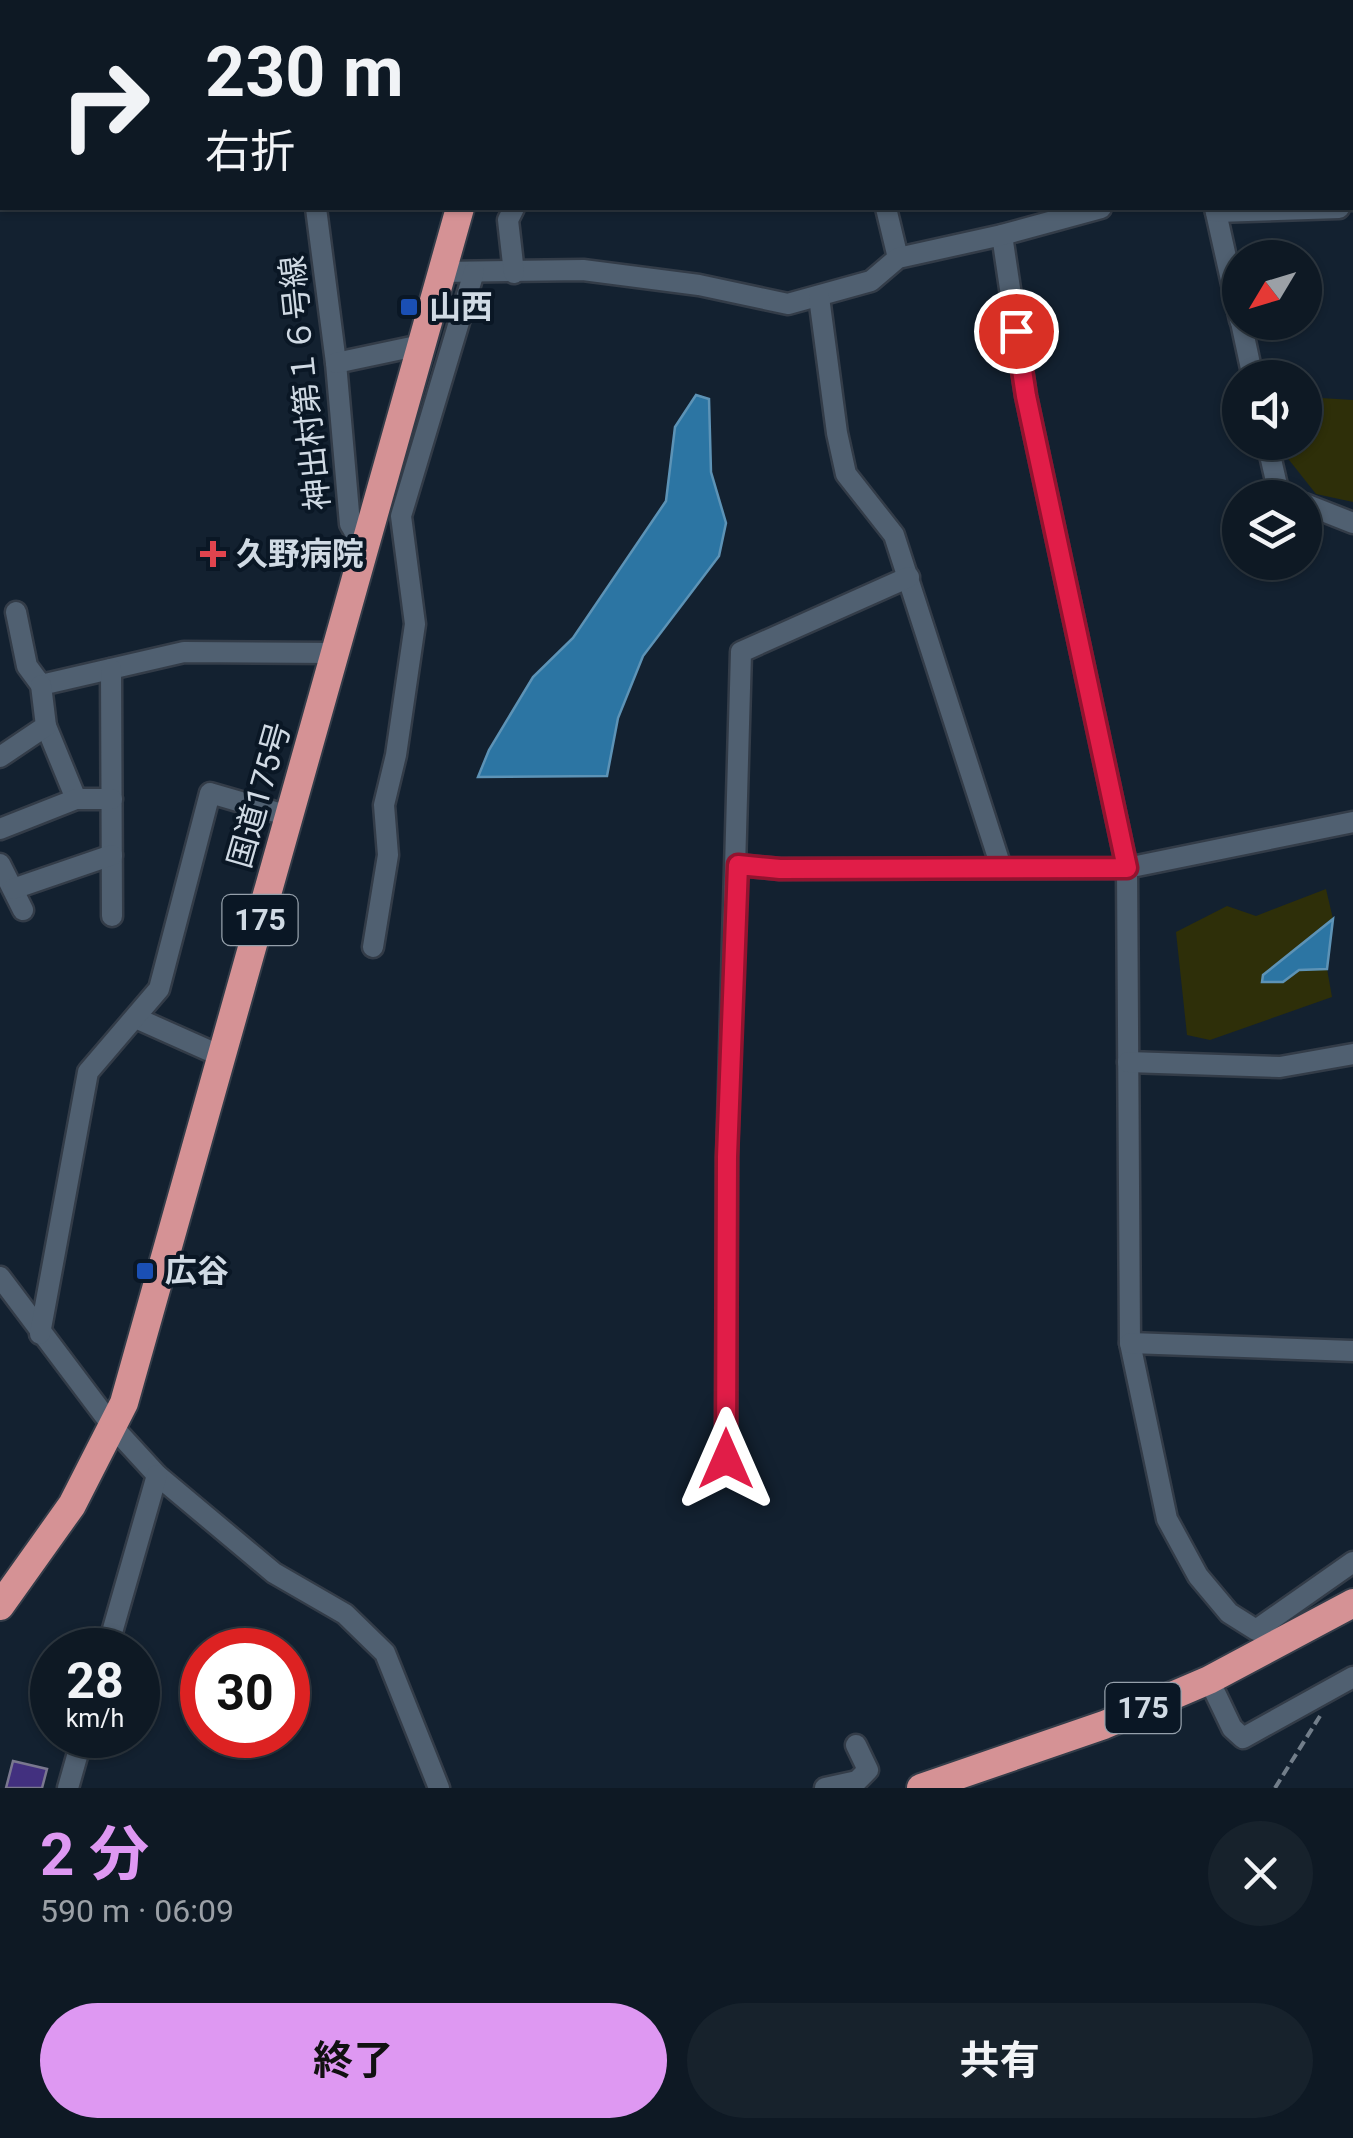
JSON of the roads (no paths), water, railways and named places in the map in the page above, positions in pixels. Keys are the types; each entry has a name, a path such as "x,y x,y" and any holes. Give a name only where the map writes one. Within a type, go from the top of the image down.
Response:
{"highway":[{"name":"国道175号","path":"0,1606 72,1505 114,1427 141,1349 459,210"},
{"name":"175","path":"921,1788 1104,1724 1209,1680 1260,1641 1353,1603"}],"street":[{"name":"神出村第１６号線","path":"316,210 336,362 350,524 364,548"},
{"path":"513,210 508,220 514,273"},
{"path":"886,210 898,258"},
{"path":"442,272 583,270 699,285 788,304 871,281 898,258 1095,210"},
{"path":"1215,210 1222,241"},
{"path":"1002,235 1026,396 1127,868 1130,1343 1166,1519 1198,1576 1229,1613 1260,1641 1353,1562"},
{"path":"373,947 388,856 384,805 396,756 415,624 401,516 474,272"},
{"path":"818,297 846,474 894,535 1001,868"},
{"path":"336,362 421,346"},
{"path":"1322,511 1353,523"},
{"path":"726,1459 727,1157 741,652 909,578"},
{"path":"16,612 27,666 41,685 46,726 76,799"},
{"path":"41,685 184,652 336,653"},
{"path":"111,669 112,916"},
{"path":"0,758 46,726"},
{"path":"35,1327 88,1072 158,988 210,794 290,816"},
{"path":"0,829 76,799 112,799"},
{"path":"738,865 780,869 1127,868 1353,822"},
{"path":"12,889 112,855"},
{"path":"0,864 23,910"},
{"path":"136,1018 222,1056"},
{"path":"1128,1062 1280,1067 1353,1054"},
{"path":"0,1277 114,1427 158,1475 274,1573 345,1614 384,1653 437,1788"},
{"path":"0,1304 35,1327"},
{"path":"1130,1343 1353,1351"},
{"path":"113,1628 158,1475"},
{"path":"1209,1680 1232,1728 1243,1738 1347,1679"},
{"path":"825,1788 857,1781 868,1770 856,1745"},
{"path":"68,1788 76,1758"}],"water":[{"path":"696,395 709,399 711,472 726,523 719,556 643,656 618,718 607,776 478,777 489,750 533,677 573,638 666,501 675,427"},
{"path":"1333,919 1327,969 1299,970 1283,982 1262,982 1263,975"}],"place":[{"name":"山西","path":"409,307"},
{"name":"久野病院","path":"213,554"},
{"name":"広谷","path":"145,1271"}]}
